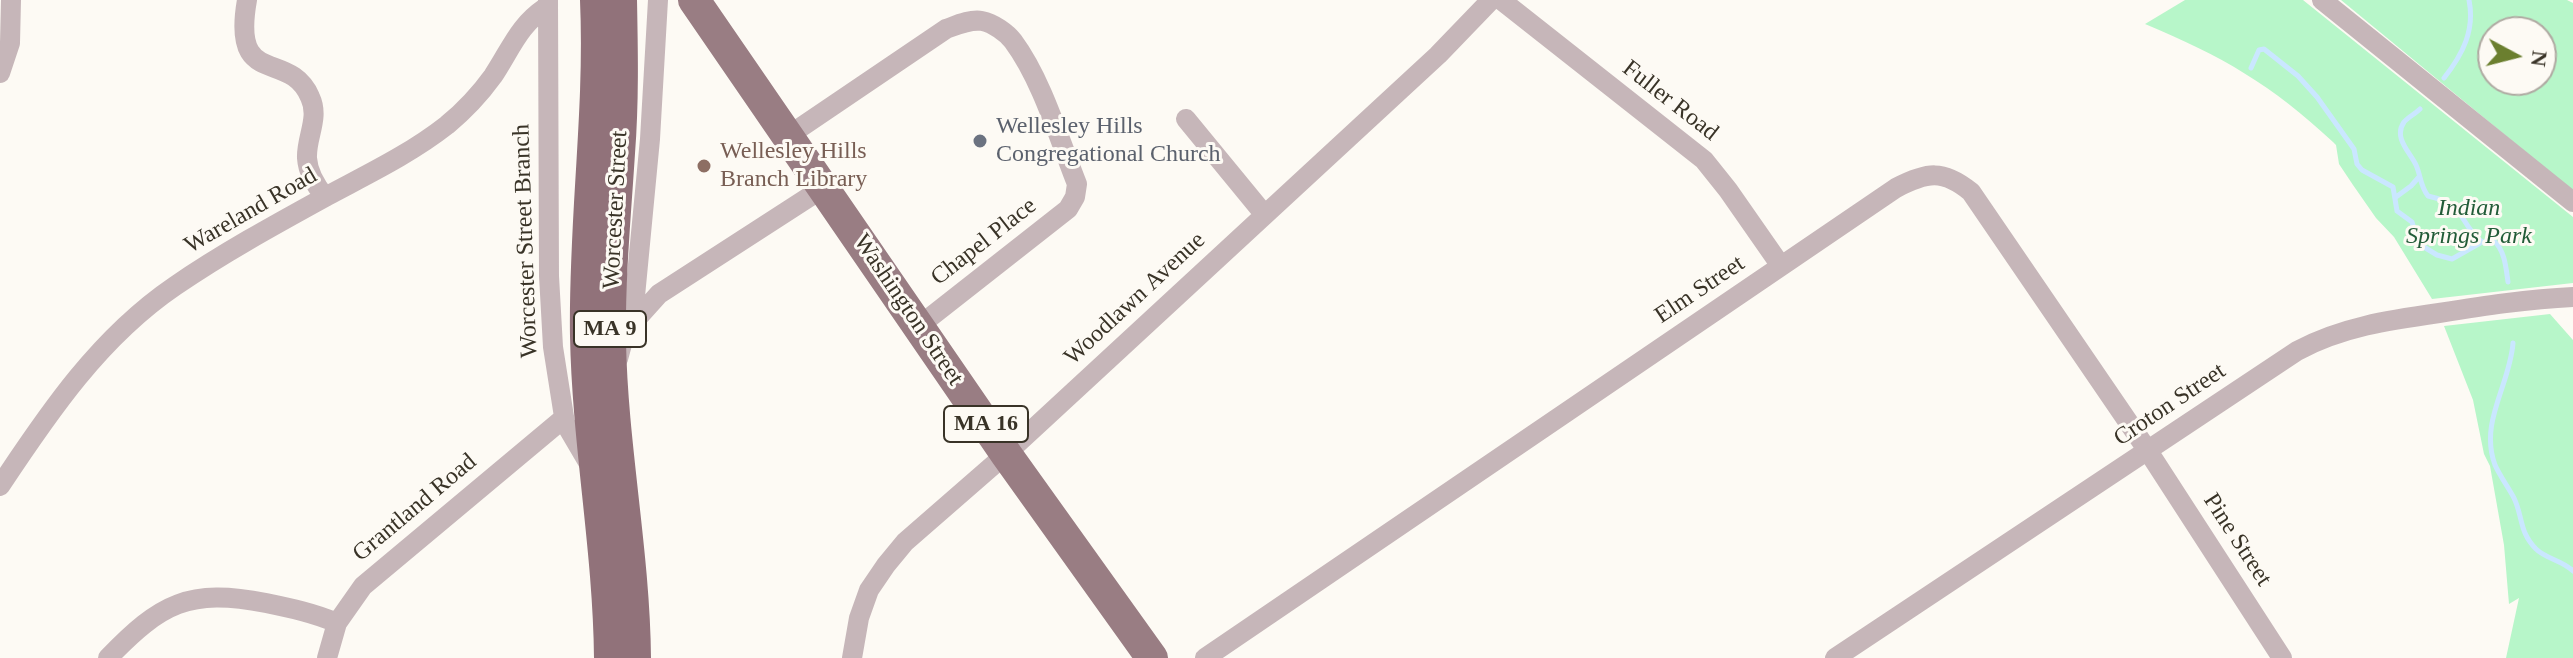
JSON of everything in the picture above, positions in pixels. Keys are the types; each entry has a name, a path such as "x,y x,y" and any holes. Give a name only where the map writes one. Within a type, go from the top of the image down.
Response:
{"highway":[{"name":"Worcester Street","path":"596,0 597,115 586,301 588,395 606,565 610,658"},
{"name":"Worcester Street","path":"621,0 621,121 610,285 612,382 631,566 635,658"}],"main road":[{"name":"Washington Street","path":"694,0 1006,454 1152,658"}],"street":[{"path":"0,73 10,43 11,0"},
{"path":"247,0 244,38 251,54 265,66 286,73 302,83 311,97 314,118 307,158 312,177 325,197"},
{"path":"612,382 635,296 658,0"},
{"name":"Woodlawn Avenue","path":"852,658 864,603 886,565 905,542 1006,454 1438,55 1491,0"},
{"name":"Fuller Road","path":"1501,0 1704,160 1781,266"},
{"path":"2322,0 2573,202"},
{"name":"Wareland Road","path":"0,486 75,381 104,346 137,314 188,277 405,154 449,123 490,80 526,22 548,3"},
{"name":"Worcester Street Branch","path":"548,3 549,289 553,347 564,418 594,472"},
{"name":"Chapel Place","path":"788,136 946,29 964,22 982,21 1012,39 1047,109 1077,184 1075,197 1068,209 919,326"},
{"path":"1186,119 1264,214"},
{"name":"Elm Street","path":"1205,658 1896,188 1917,177 1937,174 1955,179 1978,201 2148,451"},
{"path":"625,338 636,318 659,294 823,188"},
{"path":"645,197 648,264 659,294"},
{"name":"Croton Street","path":"1835,658 2297,351 2330,336 2369,325 2519,301 2573,297"},
{"name":"Grantland Road","path":"327,658 337,623 355,595 564,418"},
{"name":"Pine Street","path":"2148,451 2282,658"},
{"path":"108,658 149,619 171,606 192,599 217,597 249,600 313,614 337,623"}],"green space":[{"name":"Indian Springs Park","path":"2185,0 2303,0 2573,217 2573,283 2432,299 2394,237 2376,218 2339,164 2333,142 2289,104 2245,74 2145,24"},
{"path":"2341,0 2567,0 2573,3 2573,191"},
{"name":"Indian Springs Park","path":"2550,314 2573,340 2573,658 2506,658 2519,598 2509,604 2504,545 2490,466 2484,454 2473,400 2444,326"}],"waterway":[{"path":"2444,78 2457,60 2469,32 2469,0"},
{"path":"2251,68 2259,50 2264,49 2298,76 2354,149 2357,164 2362,170 2393,187 2397,211 2412,222 2419,244 2437,255 2452,259 2482,242"},
{"path":"2420,109 2404,122 2400,134 2416,165 2423,188 2428,196 2456,209 2482,242 2494,241 2498,245 2508,282"},
{"path":"2396,197 2418,178"},
{"path":"2513,343 2493,419 2491,449 2495,465 2514,498 2531,543 2540,552 2573,571"}],"place":[{"name":"Wellesley Hills Congregational Church","path":"980,141"},
{"name":"Wellesley Hills Branch Library","path":"704,166"}]}
